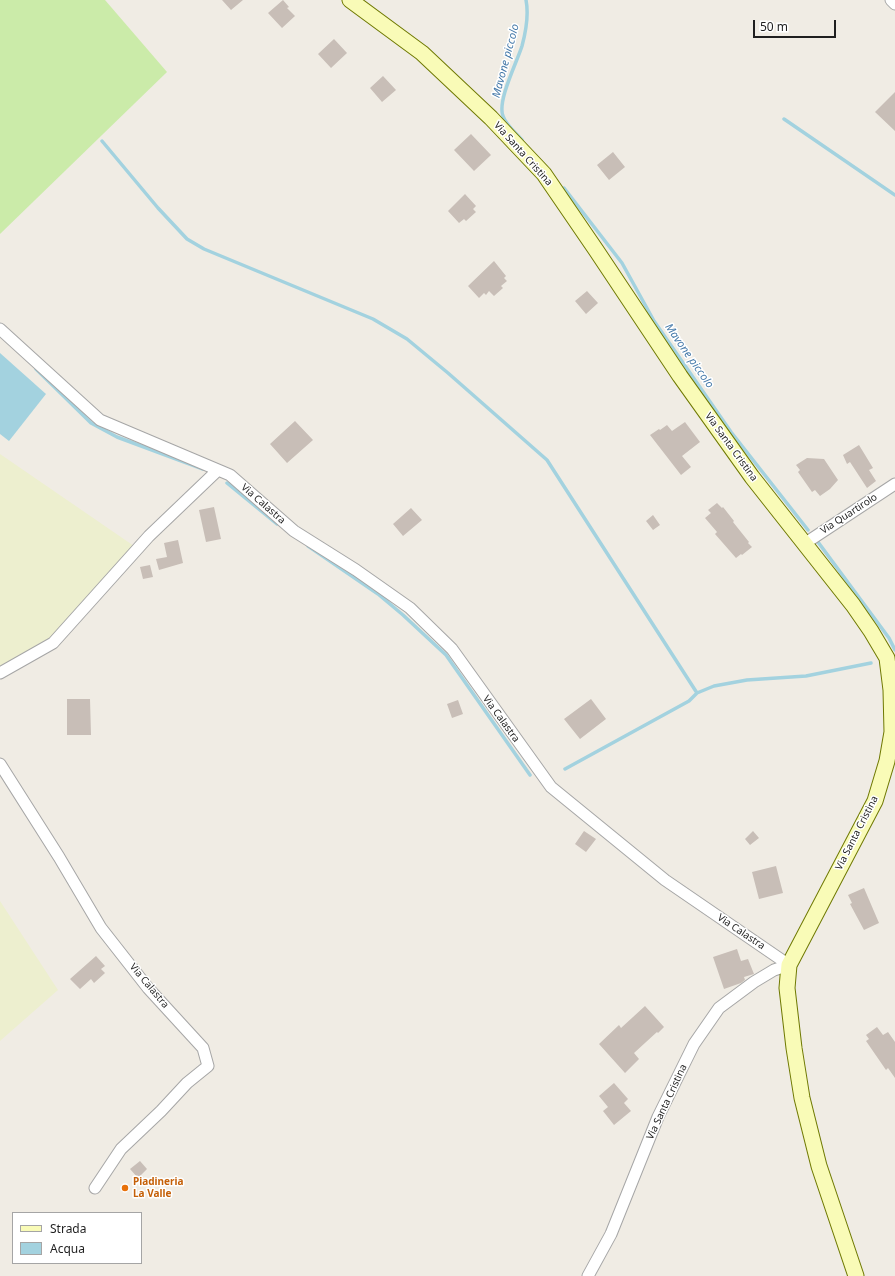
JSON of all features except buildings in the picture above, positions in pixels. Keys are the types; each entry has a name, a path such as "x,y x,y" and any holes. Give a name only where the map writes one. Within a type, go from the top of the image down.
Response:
{"street":[{"name":"Via Santa Cristina","path":"350,0 422,53 491,118 544,174 680,376 752,477 852,605 871,631 887,658 891,690 892,732 887,761 875,801 789,965 787,988 802,1098 819,1166 856,1276"},
{"path":"891,0 895,4"},
{"name":"Via Calastra","path":"0,329 100,420 230,475 294,531 356,570 410,608 452,649 552,787 665,880 789,965"},
{"path":"0,673 53,643 149,536 218,470"},
{"name":"Via Quartirolo","path":"804,544 895,484"},
{"name":"Via Calastra","path":"0,764 59,857 101,928 148,988 203,1048 208,1066 187,1083 161,1111 121,1149 95,1188"},
{"name":"Via Santa Cristina","path":"588,1276 612,1234 658,1117 694,1044 719,1008 754,982 774,970 789,965"}],"green space":[{"path":"0,0 105,0 167,72 0,234"},
{"path":"0,454 134,546 50,638 0,666"},
{"path":"0,901 58,990 0,1041"}],"water":[{"path":"0,353 46,394 9,441 0,434"}],"waterway":[{"name":"Mavone piccolo","path":"522,140 506,123 502,109 508,81 525,35 527,23 526,0"},
{"name":"Mavone piccolo","path":"784,119 895,195"},
{"path":"102,141 158,208 187,239 204,249 373,319 407,339 547,460 697,693"},
{"name":"Mavone piccolo","path":"564,188 622,263 654,321 731,432 808,530"},
{"path":"36,369 91,423 117,437 203,469"},
{"path":"227,483 277,524"},
{"name":"Mavone piccolo","path":"818,542 889,638 895,650"},
{"path":"308,546 378,594 446,655 530,775"},
{"path":"565,769 689,701 697,693 714,686 747,680 806,676 871,663"}],"place":[{"name":"Piadineria La Valle","path":"125,1188"}]}
